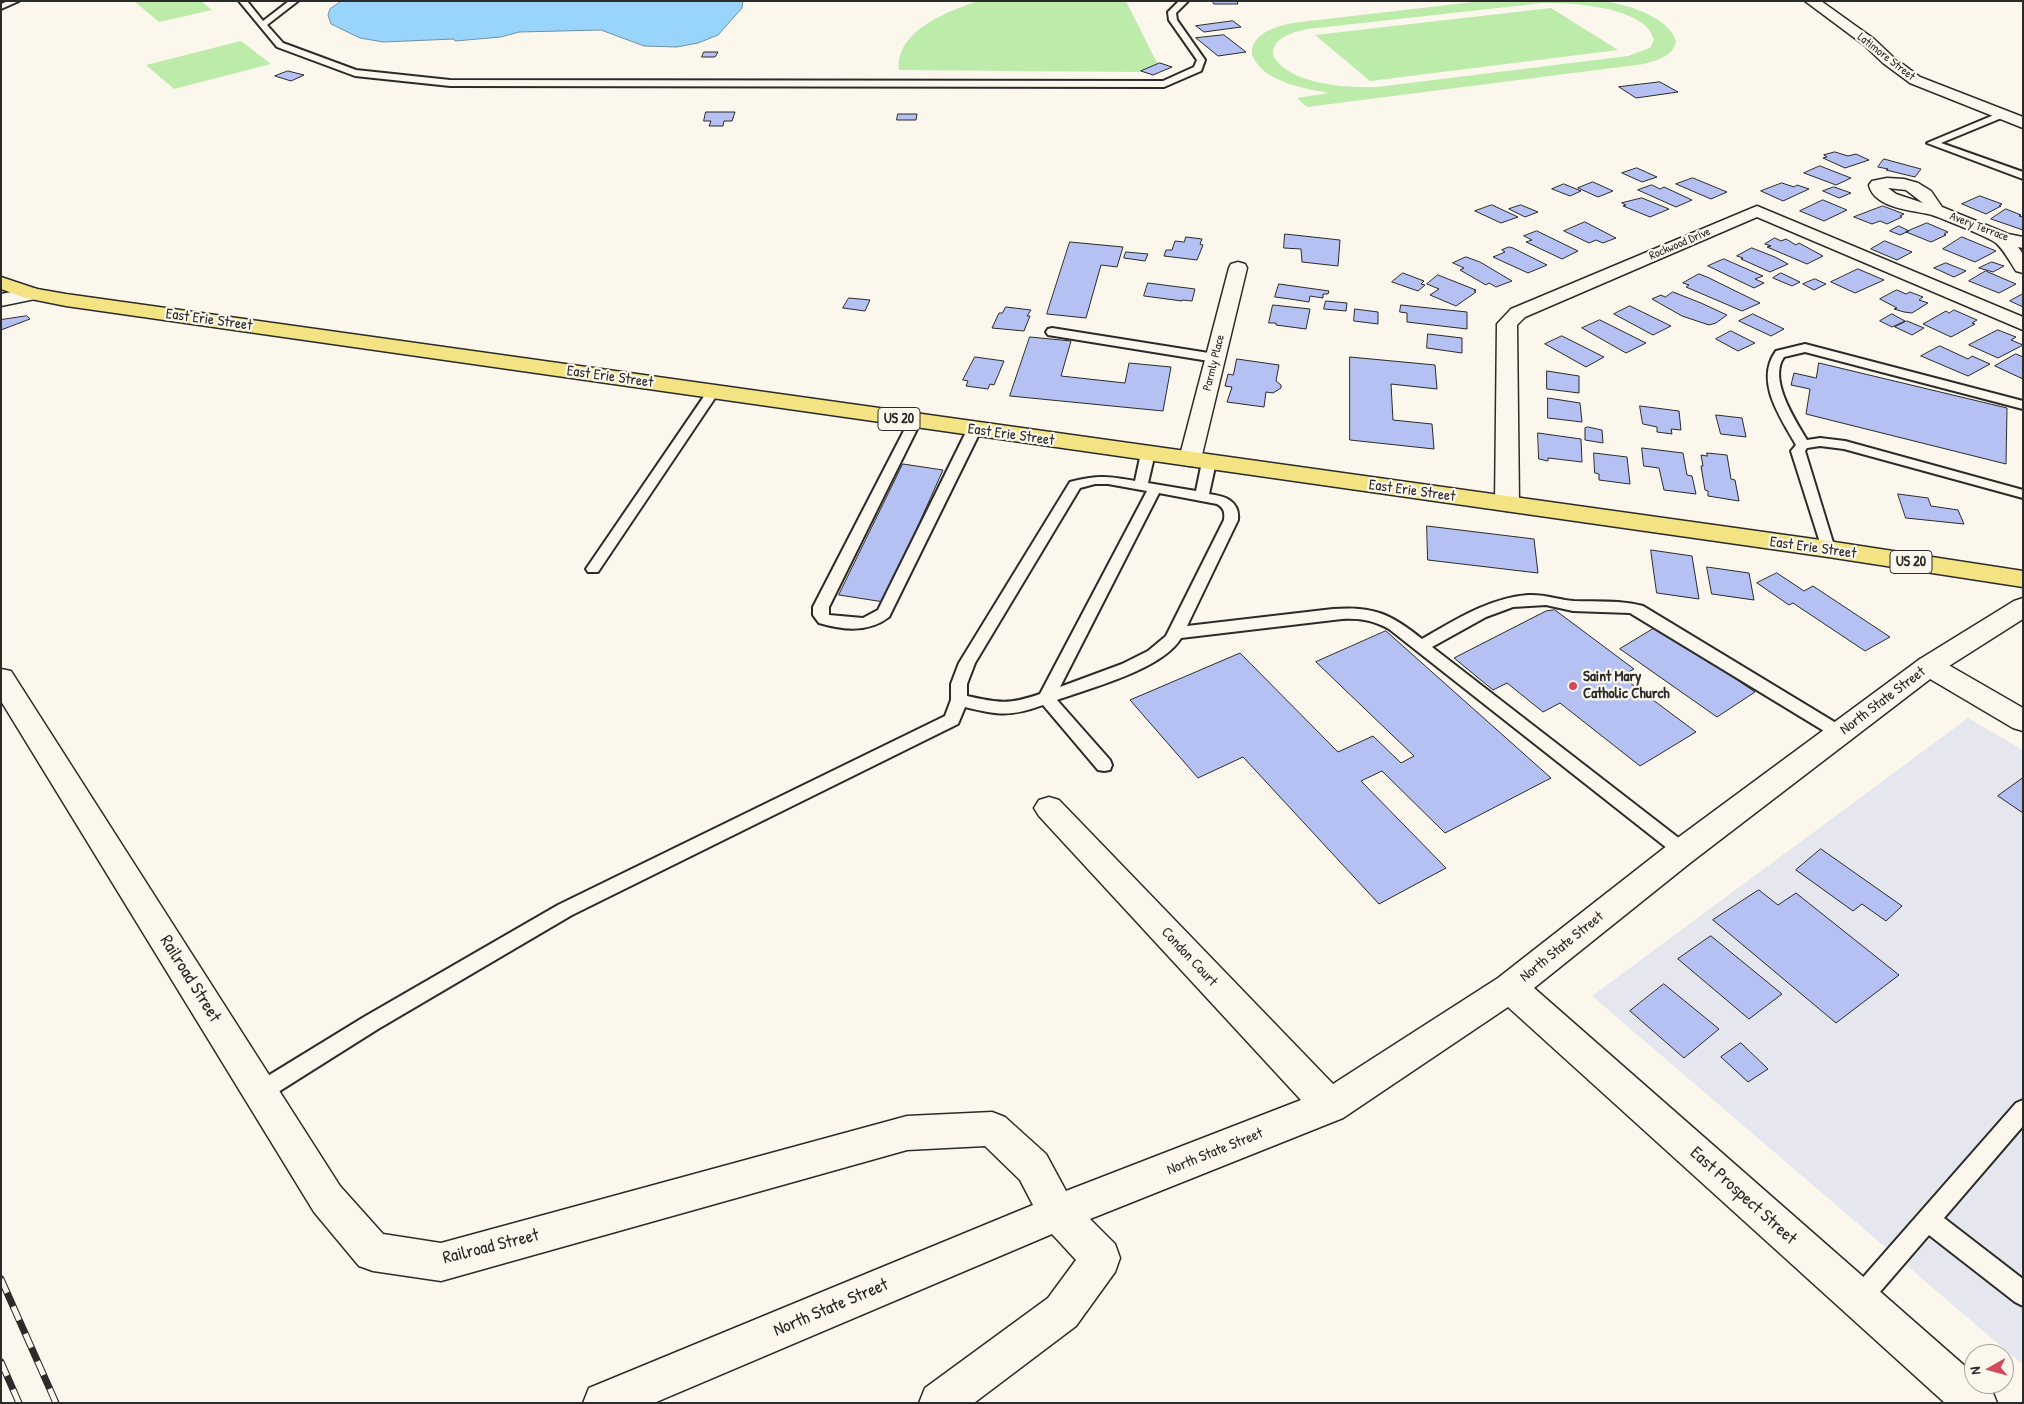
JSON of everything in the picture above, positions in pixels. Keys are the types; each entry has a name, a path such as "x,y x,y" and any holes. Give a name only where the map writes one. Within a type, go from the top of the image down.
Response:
{"main road":[{"name":"East Erie Street","path":"1,282 33,294 974,430 1828,549 2023,579"}],"street":[{"name":"Latimore Street","path":"1812,1 1869,42 1888,60 1915,80 2023,123"},
{"name":"Avery Terrace","path":"1935,210 2002,238 2023,243"},
{"name":"Rockwood Drive","path":"1507,504 1507,324 1511,317 1757,211 2023,324"},
{"path":"2002,238 2023,267"},
{"name":"Parmly Place","path":"1199,460 1215,358 1238,268"},
{"path":"1,300 33,294"},
{"name":"North State Street","path":"604,1403 1058,1213 1330,1106 1510,988 1683,852 1929,666 2023,607"},
{"path":"1929,666 2023,721"},
{"name":"Railroad Street","path":"1,678 327,1199 373,1252 440,1262 907,1133 992,1129 1033,1166 1058,1213"},
{"name":"Condon Court","path":"1049,808 1330,1106"},
{"name":"East Prospect Street","path":"1510,988 1976,1403"},
{"path":"940,1403 1062,1312 1101,1258 1058,1213"}],"lane":[{"path":"1,7 15,1"},
{"path":"243,1 280,46 355,73 450,83 1164,84 1198,70 1201,60 1173,20 1172,12 1184,1"},
{"path":"262,25 294,1"},
{"path":"2000,115 1932,142 2023,176"},
{"path":"1052,332 1215,358"},
{"path":"1803,445 1780,402 1773,380 1773,365 1780,354 1805,348 2023,405"},
{"path":"592,569 714,392"},
{"path":"914,421 821,607 821,615 824,619 860,626 876,620 884,613 974,430"},
{"path":"1828,549 1798,451 1803,445 1820,442 1845,444 2023,494"},
{"path":"1046,698 1147,487 1148,453"},
{"path":"1199,460 1202,496"},
{"path":"260,1092 371,1023 566,910 952,720 959,700 959,684 966,663 1075,485 1095,480 1108,480 1202,496 1221,500 1229,505 1232,512 1231,520 1176,633 1172,640 1154,654 1128,668 1024,706 998,709 959,700"},
{"path":"1421,646 1487,610 1514,602 1546,600 1574,606 1617,606 1638,610 1840,734"},
{"path":"1176,633 1351,612 1378,615 1394,625 1683,852"},
{"path":"1046,698 1104,765"},
{"path":"1859,1299 2023,1110"},
{"path":"1927,1219 2023,1294"}],"shaded area":[{"path":"1968,718 2023,750 2023,1365 2014,1357 2014,1344 1998,1344 1592,996"}],"green space":[{"path":"134,1 201,1 212,10 159,22"},
{"path":"979,1 1126,1 1158,65 1142,72 899,70 900,56 905,44 914,34 939,17"},
{"path":"1482,1 1611,2 1646,13 1657,19 1673,33 1676,42 1668,54 1644,64 1307,107 1297,98 1329,93 1296,86 1274,78 1257,64 1252,55 1253,46 1264,33 1292,23","holes":["1543,3 1588,6 1623,14 1638,20 1649,29 1654,40 1650,48 1628,56 1377,87 1351,87 1305,79 1281,65 1273,55 1276,44 1285,36 1308,29"]},
{"path":"1551,8 1618,50 1370,81 1315,35"},
{"path":"241,41 271,64 174,89 146,65"}],"water":[{"path":"342,1 743,1 742,8 718,35 698,43 677,47 644,46 601,30 519,32 501,37 455,41 454,39 383,42 360,38 331,24 328,15 330,9"}],"building":[{"path":"1213,1 1237,1 1238,4 1214,4"},
{"path":"1233,21 1241,27 1204,32 1196,26"},
{"path":"1224,35 1246,52 1218,56 1196,38"},
{"path":"704,52 718,52 715,57 702,57"},
{"path":"1160,63 1172,67 1153,75 1141,71"},
{"path":"288,71 304,75 291,81 275,76"},
{"path":"1660,82 1678,92 1636,98 1619,87"},
{"path":"706,112 735,112 732,121 724,121 723,126 709,126 711,121 704,121"},
{"path":"898,114 917,114 916,120 897,120"},
{"path":"1835,152 1848,156 1856,154 1869,160 1845,168 1823,158 1827,157 1824,155"},
{"path":"1884,159 1921,169 1915,177 1886,170 1888,169 1878,167"},
{"path":"1820,166 1851,178 1836,185 1804,173"},
{"path":"1637,168 1657,177 1642,182 1622,173"},
{"path":"1693,178 1727,192 1711,199 1676,184"},
{"path":"1593,182 1613,191 1598,197 1578,188"},
{"path":"1782,183 1809,189 1783,201 1761,191"},
{"path":"1564,184 1581,191 1570,196 1552,189"},
{"path":"1652,185 1660,189 1664,187 1692,200 1676,207 1638,190"},
{"path":"1834,187 1851,193 1839,198 1823,191"},
{"path":"1980,196 2002,204 1986,214 1962,204"},
{"path":"1642,198 1669,209 1650,217 1623,206 1626,205 1622,203"},
{"path":"1823,200 1847,210 1824,221 1800,211"},
{"path":"1492,205 1518,217 1501,223 1475,211"},
{"path":"1521,205 1538,212 1525,217 1509,209"},
{"path":"1883,206 1904,214 1900,216 1902,217 1887,224 1880,221 1872,224 1854,217"},
{"path":"2006,209 2023,217 2023,230 1991,219"},
{"path":"1585,222 1616,238 1603,243 1596,240 1589,243 1564,231"},
{"path":"1927,223 1948,232 1944,234 1946,235 1931,242 1906,232"},
{"path":"1899,226 1909,231 1900,235 1890,231"},
{"path":"1537,231 1578,251 1562,259 1526,242 1532,240 1524,236"},
{"path":"1285,234 1340,240 1338,266 1302,262 1301,249 1284,248"},
{"path":"1186,237 1202,239 1200,244 1203,245 1197,260 1164,256 1166,250 1172,250 1175,241 1184,242"},
{"path":"1962,237 1996,251 1975,262 1943,249"},
{"path":"1775,238 1781,241 1786,239 1796,245 1799,243 1823,256 1807,264 1767,247 1771,246 1765,244"},
{"path":"1885,241 1912,252 1897,260 1871,249"},
{"path":"1070,242 1123,247 1117,267 1101,265 1086,318 1047,314"},
{"path":"1509,247 1547,265 1528,273 1493,257 1505,252 1502,250"},
{"path":"1752,248 1788,264 1770,272 1737,256"},
{"path":"1126,252 1148,254 1145,261 1124,258"},
{"path":"1466,257 1480,262 1512,281 1496,287 1489,283 1486,285 1460,270 1464,268 1453,263"},
{"path":"1724,259 1763,276 1755,279 1764,283 1754,288 1708,266"},
{"path":"1992,262 2004,266 1993,272 1979,268"},
{"path":"1946,263 1966,271 1954,277 1934,268"},
{"path":"1858,269 1884,280 1855,293 1831,282"},
{"path":"1986,271 2016,284 1999,293 1969,281"},
{"path":"1403,273 1424,281 1421,284 1425,285 1418,291 1392,282"},
{"path":"1781,273 1800,282 1792,286 1773,278"},
{"path":"1699,274 1760,303 1742,311 1686,287 1689,285 1683,283"},
{"path":"1438,275 1476,290 1474,291 1476,292 1456,306 1430,295 1439,289 1427,284"},
{"path":"1815,279 1826,284 1814,290 1803,284"},
{"path":"1148,283 1195,289 1192,301 1144,296"},
{"path":"1279,284 1329,291 1328,294 1323,294 1323,298 1310,296 1309,302 1275,297"},
{"path":"1897,290 1906,294 1910,292 1923,297 1919,300 1928,303 1912,313 1894,309 1897,308 1880,299"},
{"path":"1673,292 1727,315 1716,323 1709,325 1682,316 1652,299 1661,295 1665,297"},
{"path":"2023,294 2023,307 2010,301"},
{"path":"849,298 870,300 865,311 843,308"},
{"path":"1326,301 1347,303 1346,311 1324,309"},
{"path":"1273,305 1310,309 1306,329 1269,323"},
{"path":"1401,305 1467,312 1467,329 1407,322 1407,313 1400,312"},
{"path":"1630,306 1671,326 1653,335 1614,314"},
{"path":"1006,307 1031,310 1027,316 1030,316 1024,331 992,328 999,313 1002,313"},
{"path":"1355,309 1378,312 1378,324 1354,321"},
{"path":"1954,310 1977,320 1972,323 1975,324 1951,337 1923,324 1946,311 1949,313"},
{"path":"1753,314 1784,329 1771,336 1739,321"},
{"path":"1892,314 1905,321 1892,327 1880,321"},
{"path":"27,316 30,319 1,330 1,320"},
{"path":"1600,320 1646,343 1626,353 1582,328"},
{"path":"1907,321 1924,328 1912,335 1895,327"},
{"path":"1998,330 2016,337 2011,340 2023,345 1998,358 1969,345"},
{"path":"1731,331 1755,343 1738,351 1716,339"},
{"path":"1428,334 1462,338 1462,353 1427,348"},
{"path":"1562,336 1604,357 1586,367 1545,344"},
{"path":"1030,337 1071,341 1061,376 1125,383 1129,363 1171,367 1163,411 1010,396"},
{"path":"1940,346 1968,359 1972,356 1990,364 1968,376 1921,356"},
{"path":"2016,354 2023,357 2023,379 1995,366"},
{"path":"975,357 1004,361 994,385 990,384 988,389 966,386 968,381 963,380"},
{"path":"1350,357 1435,365 1437,389 1391,384 1393,420 1432,424 1434,449 1350,440"},
{"path":"1237,359 1279,365 1276,381 1281,385 1281,388 1273,393 1266,392 1264,407 1227,402 1232,387 1225,386 1228,374 1233,375"},
{"path":"1819,363 2007,408 2006,464 1806,414 1810,389 1791,385 1794,373 1816,378"},
{"path":"1547,371 1579,376 1579,393 1547,389"},
{"path":"1548,398 1580,403 1582,422 1548,418"},
{"path":"1640,406 1679,411 1681,430 1671,429 1672,434 1657,432 1657,427 1643,424"},
{"path":"1716,415 1742,418 1746,437 1721,434"},
{"path":"1585,428 1602,430 1603,443 1585,440"},
{"path":"1538,433 1581,439 1582,462 1548,458 1548,461 1539,459"},
{"path":"1642,448 1683,453 1687,475 1692,476 1696,494 1664,490 1659,468 1644,466"},
{"path":"1594,453 1627,457 1630,484 1599,480 1599,474 1595,473"},
{"path":"1707,453 1727,455 1731,479 1735,480 1739,501 1708,496 1708,491 1705,490 1701,466 1703,466 1701,455 1707,456"},
{"path":"903,464 943,470 884,602 839,595"},
{"path":"1898,494 1928,498 1931,506 1958,510 1964,524 1906,518"},
{"path":"1427,526 1534,539 1538,573 1428,560"},
{"path":"1651,550 1692,556 1699,599 1657,593"},
{"path":"1707,567 1749,573 1754,600 1712,594"},
{"path":"1777,573 1804,591 1813,586 1890,637 1865,651 1793,603 1789,605 1757,583"},
{"name":"Saint Mary Catholic Church","path":"1555,610 1634,669 1621,676 1696,732 1640,766 1560,703 1543,712 1507,683 1493,690 1454,658 1546,611"},
{"path":"1658,626 1755,692 1717,717 1620,649"},
{"path":"1386,631 1551,778 1445,833 1382,771 1361,781 1446,868 1379,904 1243,757 1198,778 1130,700 1240,653 1338,752 1373,736 1401,763 1414,756 1316,662"},
{"path":"2023,778 2023,813 1998,796"},
{"path":"1821,849 1902,906 1886,921 1862,904 1853,911 1796,870"},
{"path":"1759,890 1778,905 1796,893 1899,975 1836,1023 1713,920"},
{"path":"1711,936 1782,994 1749,1019 1678,959"},
{"path":"1664,984 1719,1029 1684,1058 1630,1011"},
{"path":"1741,1043 1768,1069 1748,1082 1721,1057"}],"railway":[{"path":"1,1279 56,1403"},
{"path":"1,1362 19,1403"}],"place":[{"name":"Saint Mary Catholic Church","path":"1573,686"}]}
